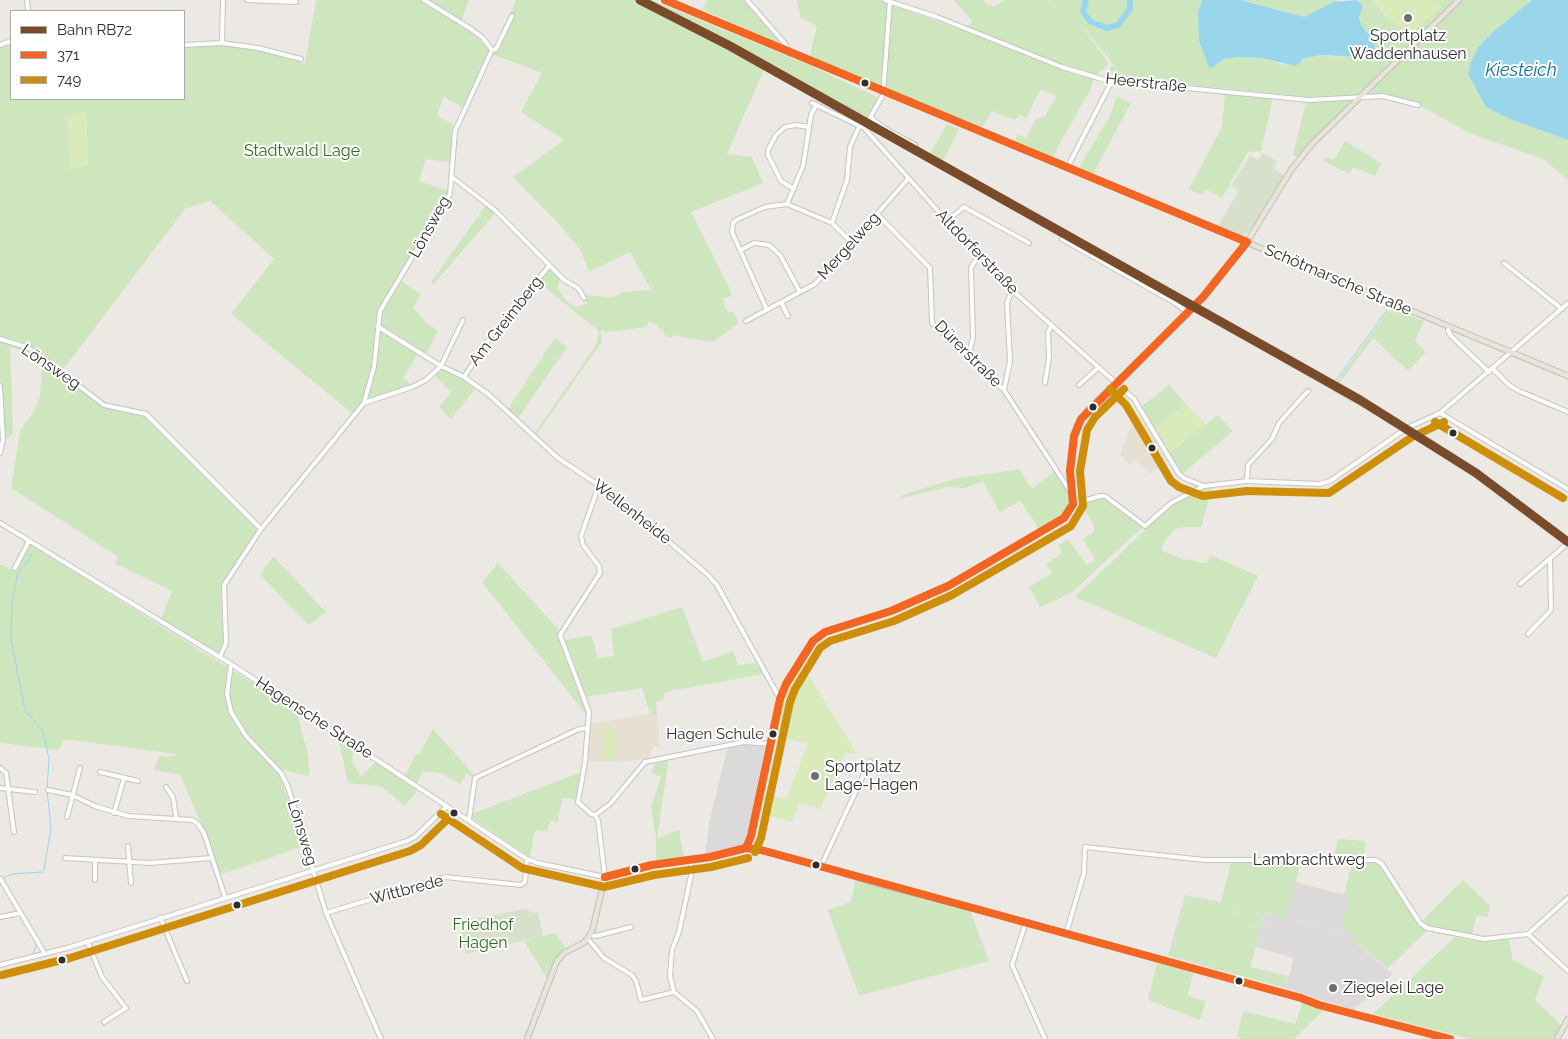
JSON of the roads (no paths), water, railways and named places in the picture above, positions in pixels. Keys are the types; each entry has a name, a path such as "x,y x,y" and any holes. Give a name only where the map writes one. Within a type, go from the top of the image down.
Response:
{"main road":[{"name":"Schötmarsche Straße","path":"665,0 1568,376"},
{"path":"746,848 751,836 780,699 786,684 813,642 825,632 891,611 948,586 1064,518 1073,504 1070,471 1077,426 1086,411 1188,313 1216,282 1247,242 1302,156 1459,0"},
{"path":"527,1039 558,961 564,953 589,937 605,877 652,865 691,860 746,848 761,850 821,866 875,884 895,887 1026,922 1450,1039"},
{"path":"1557,1039 1568,1019"}],"street":[{"path":"222,43 223,0"},
{"path":"247,0 296,2"},
{"path":"424,0 471,28 483,38 492,50"},
{"path":"747,0 787,46 789,51"},
{"path":"832,223 847,180 850,147 882,100 888,0"},
{"name":"Heerstraße","path":"888,0 937,17 1062,67 1112,81 1309,100 1383,96 1418,106"},
{"name":"Lönsweg","path":"220,657 226,643 224,585 261,528 364,402 374,367 380,311 450,194 455,131 492,50 496,49 512,16"},
{"path":"185,45 222,43 258,48 301,59"},
{"path":"1067,168 1112,81"},
{"name":"Altdorferstraße","path":"809,127 814,104 862,127 978,256 1012,290 1134,399 1179,474 1204,486"},
{"path":"870,117 884,128 915,146"},
{"path":"787,204 794,189 804,160 809,127 796,125 785,127 776,135 768,150 768,156 781,181 794,189"},
{"name":"Am Greimberg","path":"452,177 496,211 549,266 564,280 578,288 584,298"},
{"name":"Mergelweg","path":"746,321 815,284 908,179"},
{"path":"767,310 732,232 733,223 765,207 787,204 832,223 852,243"},
{"path":"946,222 964,207 1029,243"},
{"name":"Dürerstraße","path":"877,214 930,268 932,323 1004,390 1073,494"},
{"path":"1062,239 1175,303 1188,313"},
{"path":"741,250 754,243 769,245 780,255 800,292"},
{"path":"968,356 973,338 971,268 978,256"},
{"path":"1504,263 1562,309"},
{"name":"Am Greimberg","path":"464,377 492,335 549,266"},
{"path":"1004,390 1010,361 1008,303 1012,290"},
{"path":"781,302 788,316"},
{"path":"1073,504 1105,496 1145,526 1171,503 1204,486 1247,481 1326,483 1407,428 1440,413 1513,353 1541,325 1568,303"},
{"path":"364,402 412,387 426,380 441,366 463,320"},
{"path":"1045,383 1049,357 1048,332 1052,325"},
{"name":"Wellenheide","path":"378,326 441,366 464,377 488,394 558,458 599,485 671,543 717,585 780,699"},
{"path":"1448,330 1451,336 1491,371 1519,391 1568,412"},
{"name":"Lönsweg","path":"0,339 29,348 104,405 146,414 261,528"},
{"path":"1079,385 1099,367"},
{"path":"0,386 3,440 0,453"},
{"path":"1247,481 1248,465 1272,439 1279,423 1308,391"},
{"path":"1440,413 1568,489"},
{"path":"595,815 590,814 578,802 585,762 589,712 560,635 600,573 599,566 583,545 581,536 599,485"},
{"name":"Hagensche Straße","path":"0,523 231,664 527,859 605,877"},
{"path":"15,568 29,540"},
{"path":"1520,584 1568,543"},
{"path":"1564,547 1567,552"},
{"path":"1528,634 1551,610 1550,559"},
{"name":"Lönsweg","path":"231,664 227,694 231,712 246,736 281,772 285,780 326,913 381,1039"},
{"path":"469,820 475,778 579,729 587,728"},
{"path":"595,815 610,804 645,762 744,742 771,744"},
{"path":"821,866 870,761"},
{"path":"0,768 6,773 14,832"},
{"path":"67,817 80,768"},
{"path":"100,772 138,781"},
{"path":"114,814 124,778"},
{"path":"166,787 173,797 176,818"},
{"path":"0,788 35,792"},
{"path":"48,790 72,795 114,814 176,818 192,820 197,823 204,833 225,897"},
{"path":"0,964 45,954 407,841 415,837 447,806"},
{"path":"595,815 604,858 605,877"},
{"path":"128,846 131,883"},
{"name":"Lambrachtweg","path":"1066,934 1084,873 1084,848 1204,860 1376,860 1382,864 1420,923 1427,928 1484,939 1528,934"},
{"path":"65,858 153,863 211,858"},
{"name":"Wittbrede","path":"326,913 445,877 523,885 526,882 527,859"},
{"path":"691,860 692,871 670,960 670,976 674,992 697,1011 713,1039"},
{"path":"95,861 95,880"},
{"path":"0,878 45,954"},
{"path":"1568,898 1528,934 1568,971"},
{"path":"0,917 21,913"},
{"path":"160,918 187,981"},
{"path":"1026,922 1012,965 1045,1039"},
{"path":"631,927 589,937 604,958 632,975 636,981 640,1000 674,992"},
{"path":"87,941 102,977 126,1008 104,1022"}],"water":[{"path":"1202,0 1240,0 1305,17 1333,2 1356,0 1363,5 1359,18 1362,26 1374,40 1375,51 1368,57 1320,55 1303,59 1296,66 1261,58 1239,57 1224,59 1210,69 1199,41 1198,12"},
{"name":"Kiesteich","path":"1532,0 1568,0 1568,140 1510,119 1486,107 1468,74 1471,62 1479,46"}],"waterway":[{"path":"1086,0 1083,12 1091,22 1107,28 1118,25 1130,9 1130,0"},
{"path":"1334,383 1387,310"},
{"path":"32,553 28,562 18,573 12,602 11,639 25,710 43,731 49,759 47,790 51,828 44,870"},
{"path":"3,878 12,874 43,872"},
{"path":"23,921 31,934"},
{"path":"33,937 36,946 33,954"}],"tram line":[{"path":"1268,915 1262,917 1212,965 1181,959 1173,951 1184,902 1191,898 1310,924 1352,938"},
{"path":"1223,926 1234,913 1245,913"},
{"path":"1252,927 1260,924 1283,928"},
{"path":"1339,934 1377,974"},
{"path":"1366,954 1370,954 1387,968"}],"rail line":[{"name":"RB72","path":"640,0 730,46 1360,400 1476,473 1568,542"}],"place":[{"name":"Sportplatz Waddenhausen","path":"1408,18"},
{"name":"Hagen Schule","path":"773,734"},
{"name":"Sportplatz Lage-Hagen","path":"815,776"},
{"name":"Ziegelei Lage","path":"1333,988"}],"park label":[{"name":"Stadtwald Lage","path":"302,151"},
{"name":"Friedhof Hagen","path":"483,934"}]}
